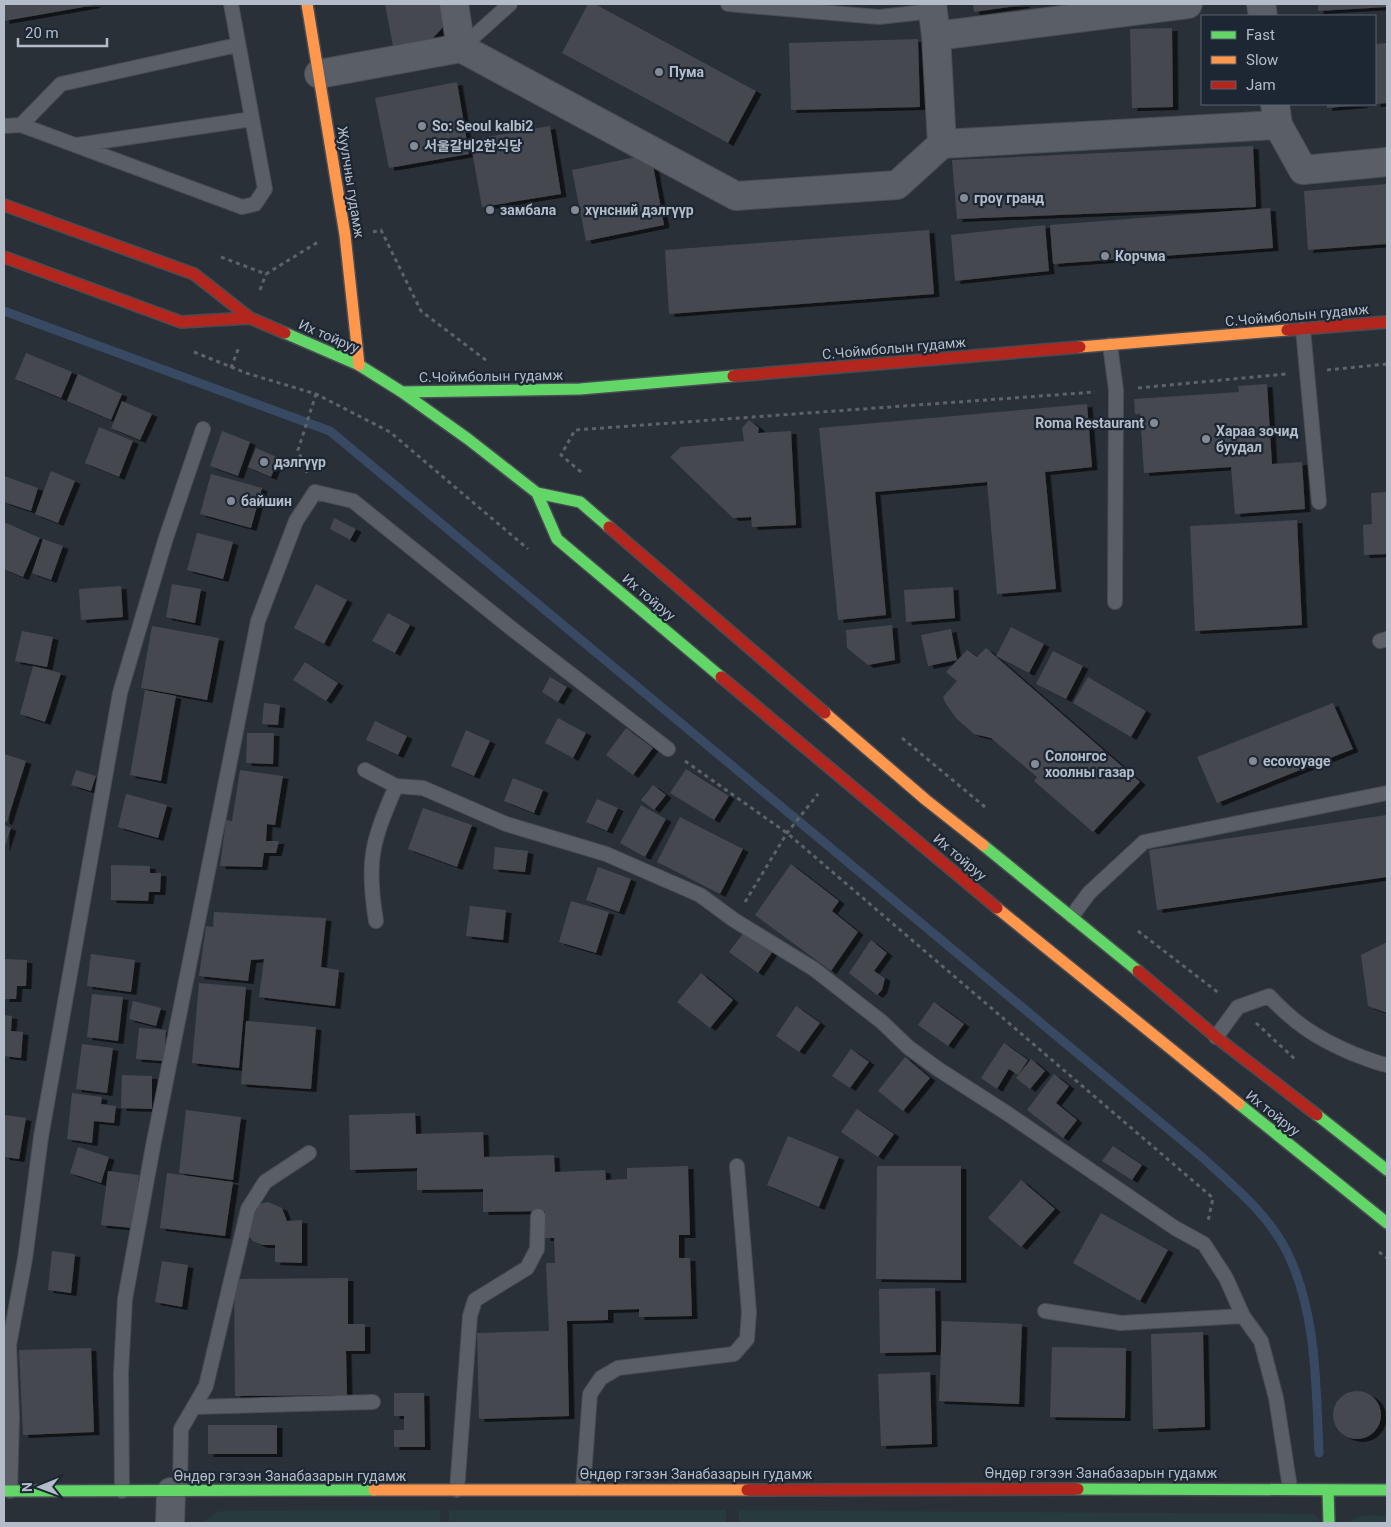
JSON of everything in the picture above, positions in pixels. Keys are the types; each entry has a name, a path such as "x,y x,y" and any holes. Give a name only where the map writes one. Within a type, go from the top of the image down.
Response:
{"main road":[{"name":"Жуулчны гудамж","path":"307,4 345,235 359,365"},
{"name":"Их тойруу","path":"4,205 194,274 250,318 359,365 402,392 468,439 537,493 580,502 926,800 1072,916 1216,1037 1387,1170"},
{"name":"Их тойруу","path":"4,256 181,322 250,318"},
{"name":"С.Чоймболын гудамж","path":"402,392 580,389 1387,322"},
{"name":"Их тойруу","path":"537,493 557,539 1046,949 1387,1223"},
{"name":"Өндөр гэгээн Занабазарын гудамж","path":"7,1491 176,1492 583,1488 1290,1488 1387,1490"},
{"path":"1328,1490 1329,1523"}],"street":[{"path":"454,4 461,48"},
{"path":"942,144 934,17 1188,4"},
{"path":"319,74 461,48 736,196 897,186 942,144 1277,114 1303,170 1387,162"},
{"path":"170,1523 176,1492"}],"lane":[{"path":"4,126 21,125 242,207 255,204 265,188 237,45 231,4"},
{"path":"461,48 510,4"},
{"path":"728,4 880,17 934,17"},
{"path":"21,125 61,84 237,45"},
{"path":"77,146 252,119"},
{"path":"1303,329 1319,502"},
{"path":"1110,345 1116,390 1115,602"},
{"path":"7,1491 12,1417 9,1345 25,1260 41,1137 120,693 165,542 202,429"},
{"path":"122,1491 121,1373 125,1299 154,1141 258,621 296,521 315,492 353,501 516,632 668,749"},
{"path":"365,770 396,786 423,788 506,824 606,854 700,895 734,920 814,969 882,1022 908,1048 938,1069 1008,1114 1175,1228 1204,1244 1226,1278 1243,1316 1261,1341 1276,1398 1290,1488"},
{"path":"376,921 370,885 371,859 376,831 396,786"},
{"path":"1072,916 1089,893 1144,842 1387,793"},
{"path":"1216,1037 1238,1007 1268,996 1289,1018 1318,1038 1366,1059 1387,1065"},
{"path":"176,1492 181,1429 206,1386 238,1244 248,1209 265,1182 308,1153"},
{"path":"583,1488 590,1394 602,1378 618,1368 734,1354 747,1339 749,1312 737,1166"},
{"path":"457,1490 470,1316 475,1300 527,1268 537,1249 538,1216"},
{"path":"1044,1311 1121,1323 1243,1316"},
{"path":"194,1407 373,1402"}],"path":[{"path":"212,254 266,274 324,239 381,230 421,311 490,364"},
{"path":"186,349 246,373 316,394 390,432 534,553"},
{"path":"584,474 561,455 575,430 1116,390 1387,364"},
{"path":"298,450 316,394"},
{"path":"898,734 989,810"},
{"path":"668,749 787,832 1213,1198 1204,1244"},
{"path":"811,787 826,799"},
{"path":"734,920 787,832 818,793"},
{"path":"1136,929 1238,1007 1303,1066"},
{"path":"1373,1247 1387,1258"}],"green space":[{"path":"440,1510 440,1523 202,1523 218,1512 223,1511"},
{"path":"449,1510 726,1510 726,1523 449,1523"},
{"path":"739,1510 1312,1514 1319,1518 1319,1523 739,1523"},
{"path":"1361,1516 1387,1516 1387,1523 1349,1523"}],"building":[{"path":"4,4 95,4 95,5 4,21"},
{"path":"385,4 442,4 446,24 431,40 393,46"},
{"name":"Пума","path":"588,4 595,4 756,91 728,143 562,53"},
{"path":"973,4 1024,4 1024,5 974,12"},
{"path":"1318,4 1387,4 1387,7 1318,11"},
{"path":"1172,28 1173,107 1132,108 1130,29"},
{"path":"918,39 920,107 791,110 789,43"},
{"path":"1387,43 1387,103 1376,104 1376,44"},
{"name":"So: Seoul kalbi2","path":"457,82 469,154 389,168 375,98"},
{"path":"1327,105 1362,105 1327,108"},
{"path":"550,126 561,194 482,207 470,140"},
{"path":"1253,146 1256,207 957,219 952,160"},
{"path":"651,154 664,225 586,241 572,170"},
{"path":"1387,184 1387,244 1308,250 1304,191"},
{"path":"1270,208 1273,248 1053,264 1050,225"},
{"path":"1045,225 1049,271 955,281 951,235"},
{"path":"929,230 934,294 669,314 665,250"},
{"path":"26,353 72,372 61,398 15,379"},
{"path":"78,374 122,394 111,420 67,401"},
{"name":"Хараа зочид буудал","path":"1267,384 1272,464 1302,462 1305,509 1235,514 1231,467 1144,473 1140,414 1135,414 1134,399 1239,392 1238,386"},
{"path":"122,401 152,414 140,440 111,428"},
{"path":"1087,404 1092,467 1045,472 1056,589 997,594 987,482 875,492 886,615 838,620 819,428"},
{"path":"749,420 759,428 758,433 791,431 796,525 752,527 751,517 733,518 670,457 681,447 744,441 742,428"},
{"path":"99,427 133,441 119,477 85,463"},
{"name":"байшин","path":"222,431 250,442 238,476 210,466"},
{"name":"дэлгүүр","path":"256,448 279,458 271,477 248,467"},
{"path":"51,471 75,481 58,523 35,514"},
{"name":"байшин","path":"211,474 262,488 251,528 200,514"},
{"path":"4,476 38,488 31,511 4,502"},
{"path":"1387,492 1387,554 1364,555 1363,525 1372,524 1371,493"},
{"path":"334,518 356,529 350,540 330,529"},
{"path":"1297,520 1302,625 1195,631 1190,526"},
{"path":"4,522 40,538 23,577 4,569"},
{"path":"197,533 233,542 223,579 187,570"},
{"path":"43,539 63,546 51,580 32,573"},
{"path":"172,584 201,589 195,623 166,617"},
{"path":"316,584 347,600 324,644 294,628"},
{"path":"121,586 123,617 81,620 79,589"},
{"path":"953,587 955,618 906,622 904,590"},
{"path":"388,613 410,625 395,653 372,641"},
{"path":"892,625 895,660 868,665 847,648 846,630"},
{"path":"152,626 219,638 207,700 141,688"},
{"path":"1011,627 1044,644 1029,673 996,656"},
{"path":"951,629 957,660 928,666 921,635"},
{"path":"22,631 53,637 47,667 15,661"},
{"path":"986,648 1140,782 1093,832 1034,781 1037,777 991,738 974,734 956,718 946,704 943,697 957,681 946,672 967,650 977,657"},
{"path":"1053,651 1083,666 1066,699 1036,684"},
{"path":"305,662 338,683 326,701 293,680"},
{"path":"33,666 61,673 45,722 20,714"},
{"path":"550,677 567,687 558,702 542,692"},
{"path":"1088,677 1146,711 1131,737 1073,703"},
{"path":"145,690 176,696 161,781 130,775"},
{"path":"264,703 280,705 278,725 262,724"},
{"path":"1333,703 1353,749 1217,803 1197,757"},
{"path":"558,718 586,733 573,758 545,743"},
{"path":"375,721 407,736 398,755 366,740"},
{"path":"626,728 653,748 633,775 606,755"},
{"path":"466,730 490,741 474,776 451,766"},
{"path":"247,733 274,733 273,764 246,763"},
{"path":"4,754 26,761 7,822 4,821"},
{"path":"686,769 729,796 714,820 670,793"},
{"path":"76,770 96,776 91,791 71,785"},
{"path":"240,770 283,776 275,825 267,824 266,841 279,841 276,853 264,853 262,867 220,866 226,820 232,821"},
{"path":"513,778 543,790 534,813 504,801"},
{"path":"653,785 666,795 654,810 641,800"},
{"path":"126,794 167,805 158,838 118,827"},
{"path":"597,799 618,808 607,831 586,822"},
{"path":"641,805 666,819 645,857 620,843"},
{"path":"423,808 472,825 457,867 408,849"},
{"path":"1387,815 1387,877 1157,910 1149,850"},
{"path":"680,817 743,849 720,894 657,862"},
{"path":"4,825 11,828 4,849"},
{"path":"495,847 528,851 525,872 493,869"},
{"path":"791,864 839,901 832,911 858,932 831,971 755,915"},
{"path":"111,865 150,866 150,873 161,873 160,892 149,892 148,901 111,900"},
{"path":"598,867 631,879 619,912 586,900"},
{"path":"571,901 609,912 596,953 559,942"},
{"path":"470,906 506,910 503,940 466,936"},
{"path":"214,912 326,918 321,967 339,970 335,1006 259,997 264,959 251,960 248,981 199,976 206,926 213,927"},
{"path":"745,931 773,951 758,973 729,952"},
{"path":"871,940 887,953 874,971 885,978 882,990 877,995 849,973"},
{"path":"1387,942 1387,1013 1368,1006 1361,955"},
{"path":"91,954 135,960 131,992 87,986"},
{"path":"4,959 27,960 26,986 17,986 16,999 4,999"},
{"path":"701,973 733,1000 710,1028 677,1002"},
{"path":"199,983 246,987 239,1068 192,1063"},
{"path":"92,994 123,997 118,1041 87,1037"},
{"path":"133,1001 161,1008 156,1026 129,1019"},
{"path":"934,1002 964,1024 948,1046 918,1025"},
{"path":"796,1006 820,1023 799,1052 776,1036"},
{"path":"4,1015 12,1016 11,1031 23,1032 21,1058 4,1056"},
{"path":"246,1021 316,1027 311,1089 241,1084"},
{"path":"139,1028 166,1030 164,1061 136,1059"},
{"path":"1004,1043 1028,1060 1018,1075 1009,1069 997,1089 981,1078"},
{"path":"82,1044 113,1048 107,1093 76,1089"},
{"path":"851,1049 869,1062 850,1088 832,1076"},
{"path":"905,1057 930,1078 903,1111 878,1091"},
{"path":"1031,1059 1045,1071 1030,1089 1016,1078"},
{"path":"1054,1074 1069,1086 1056,1103 1077,1120 1063,1138 1027,1110"},
{"path":"122,1075 152,1076 152,1109 121,1108"},
{"path":"72,1093 102,1097 101,1104 116,1106 114,1123 94,1121 92,1143 67,1139"},
{"path":"857,1109 894,1134 878,1157 841,1132"},
{"path":"186,1110 241,1117 233,1180 179,1173"},
{"path":"415,1113 416,1134 483,1132 484,1157 554,1155 555,1172 605,1170 606,1180 627,1179 627,1168 688,1166 690,1235 679,1235 679,1258 690,1258 692,1316 639,1317 639,1309 608,1310 608,1320 567,1321 569,1416 479,1419 477,1333 549,1331 546,1263 555,1263 554,1238 545,1238 545,1211 483,1212 483,1189 417,1190 417,1168 350,1170 349,1115"},
{"path":"4,1115 26,1118 19,1159 4,1157"},
{"path":"788,1136 839,1157 819,1207 767,1185"},
{"path":"1113,1146 1142,1165 1132,1180 1102,1161"},
{"path":"78,1147 109,1157 101,1183 70,1173"},
{"path":"877,1166 961,1166 961,1280 876,1279"},
{"path":"108,1171 139,1175 133,1228 101,1225"},
{"path":"167,1173 233,1182 225,1236 160,1228"},
{"path":"1021,1180 1055,1209 1021,1247 988,1218"},
{"path":"268,1202 282,1208 287,1221 302,1220 302,1263 275,1262 275,1245 262,1245 253,1241 248,1235 246,1230 256,1205"},
{"path":"1101,1213 1168,1250 1140,1301 1073,1263"},
{"path":"52,1251 75,1254 71,1293 48,1290"},
{"path":"162,1261 188,1265 182,1307 155,1302"},
{"path":"348,1278 348,1324 365,1324 365,1351 346,1351 347,1395 235,1396 234,1279"},
{"path":"935,1288 936,1352 880,1353 879,1289"},
{"path":"942,1321 1022,1324 1019,1404 939,1401"},
{"path":"1203,1332 1205,1427 1153,1429 1151,1334"},
{"path":"1052,1347 1126,1348 1125,1418 1050,1417"},
{"path":"91,1348 94,1432 23,1435 19,1350"},
{"path":"930,1372 932,1444 881,1446 878,1374"},
{"path":"1352,1391 1362,1391 1374,1398 1381,1410 1381,1420 1374,1432 1362,1439 1352,1439 1344,1435 1337,1428 1333,1420 1333,1410 1337,1402 1344,1395"},
{"path":"394,1393 424,1393 425,1447 394,1447 394,1430 404,1430 404,1416 394,1416"},
{"path":"208,1425 277,1425 277,1454 208,1454"}],"waterway":[{"path":"4,311 330,431 1202,1157 1237,1189 1269,1224 1286,1250 1296,1273 1304,1298 1313,1349 1319,1453"}],"traffic: fast":[{"path":"285,333 359,365 402,392 468,439 537,493 580,502 609,527"},
{"path":"402,392 580,389 733,376"},
{"path":"537,493 557,539 721,677"},
{"path":"983,845 1138,971"},
{"path":"1239,1104 1387,1223"},
{"path":"1317,1115 1387,1170"},
{"path":"1078,1489 1387,1490"},
{"path":"4,1491 374,1490"},
{"path":"1328,1490 1329,1523"}],"traffic: slow":[{"path":"307,4 345,235 359,365"},
{"path":"1080,347 1287,330"},
{"path":"825,713 926,800 983,845"},
{"path":"997,908 1239,1104"},
{"path":"374,1490 747,1490"}],"traffic: jam":[{"path":"4,205 194,274 250,318 285,333"},
{"path":"4,257 181,322 250,318"},
{"path":"1287,330 1387,322"},
{"path":"733,376 1080,347"},
{"path":"609,527 825,713"},
{"path":"721,677 997,908"},
{"path":"1138,971 1216,1037 1317,1115"},
{"path":"747,1490 1078,1489"}],"place":[{"name":"Пума","path":"659,72"},
{"name":"So: Seoul kalbi2","path":"422,126"},
{"name":"서울갈비2한식당","path":"414,146"},
{"name":"гроү гранд","path":"964,198"},
{"name":"замбала","path":"490,210"},
{"name":"хүнсний дэлгүүр","path":"575,210"},
{"name":"Корчма","path":"1105,256"},
{"name":"Roma Restaurant","path":"1154,423"},
{"name":"Хараа зочид буудал","path":"1206,439"},
{"name":"дэлгүүр","path":"264,462"},
{"name":"байшин","path":"231,501"},
{"name":"ecovoyage","path":"1253,761"},
{"name":"Солонгос хоолны газар","path":"1035,764"}]}
